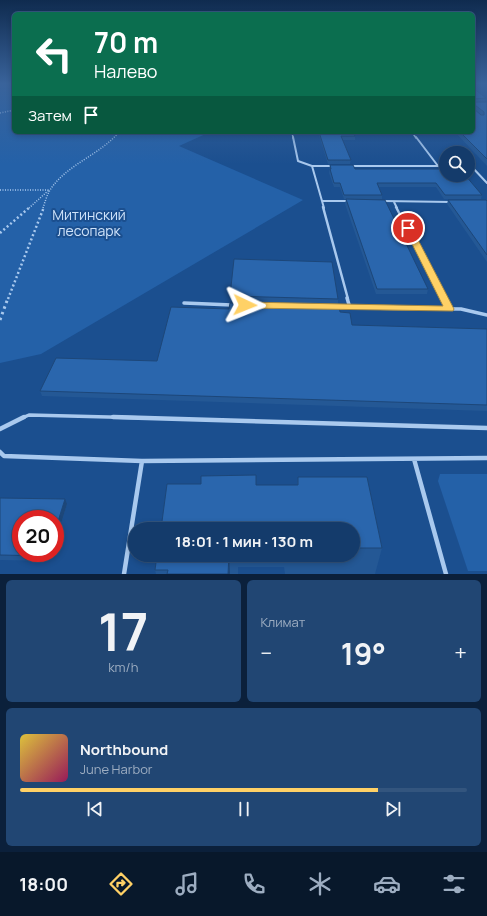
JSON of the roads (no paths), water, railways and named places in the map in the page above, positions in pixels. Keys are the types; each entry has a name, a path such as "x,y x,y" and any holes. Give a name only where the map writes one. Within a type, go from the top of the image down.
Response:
{"lane":[{"path":"292,134 298,161 312,166 336,166"},
{"path":"414,134 438,166"},
{"path":"312,166 350,308"},
{"path":"344,166 438,166"},
{"path":"475,170 487,184"},
{"path":"322,201 351,201"},
{"path":"380,202 456,202"},
{"path":"394,202 449,309"},
{"path":"184,303 240,305"},
{"path":"334,308 461,309 487,315"},
{"path":"0,429 29,415 487,428"},
{"path":"0,452 4,456 142,461 487,458"},
{"path":"414,459 446,574"},
{"path":"124,574 142,461"}],"park label":[{"name":"Митинский лесопарк","path":"89,222"}]}
